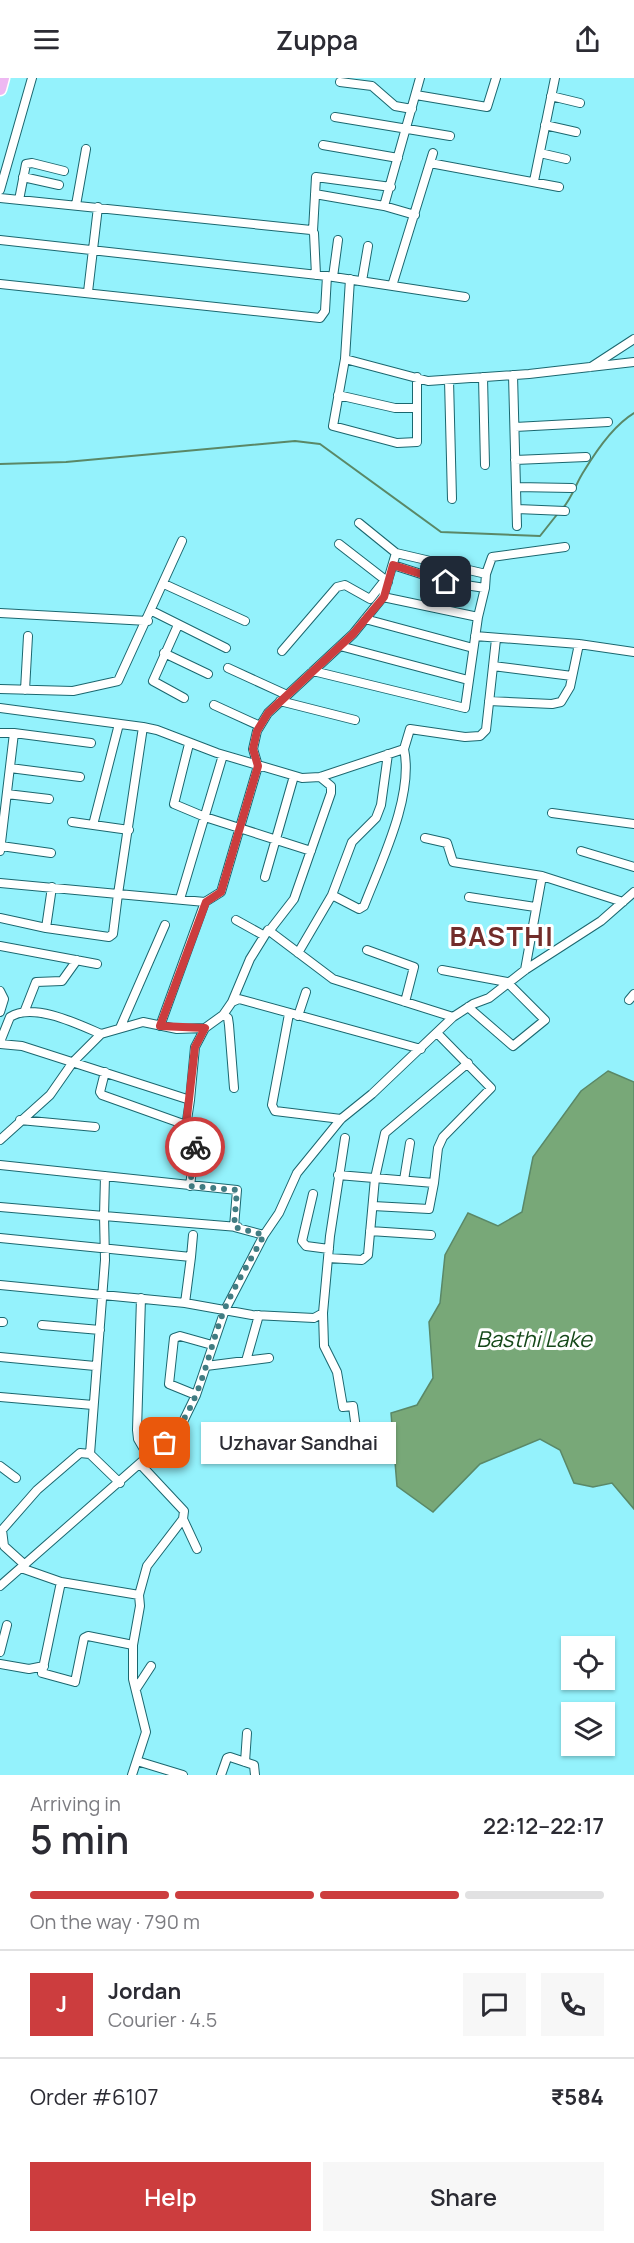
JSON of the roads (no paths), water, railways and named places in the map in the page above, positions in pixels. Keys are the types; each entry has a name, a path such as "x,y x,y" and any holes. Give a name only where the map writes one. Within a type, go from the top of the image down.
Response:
{"highway":[{"path":"0,89 3,78"}],"street":[{"path":"0,190 32,78"},
{"path":"384,206 420,78"},
{"path":"416,95 488,107 496,78"},
{"path":"534,181 555,78"},
{"path":"340,82 372,86 395,106 412,110"},
{"path":"551,96 580,104"},
{"path":"335,117 450,136"},
{"path":"545,125 576,132"},
{"path":"323,144 398,158"},
{"path":"76,205 86,149"},
{"path":"392,286 433,153"},
{"path":"540,153 566,159"},
{"path":"19,200 28,163 64,171"},
{"path":"430,163 559,187"},
{"path":"316,274 313,231 314,179 319,176 391,187"},
{"path":"23,177 59,185"},
{"path":"315,194 384,206 415,215"},
{"path":"0,198 313,231"},
{"path":"88,292 98,207"},
{"path":"0,240 316,274 465,297"},
{"path":"0,284 320,318 325,311 338,240"},
{"path":"362,281 368,246"},
{"path":"350,279 345,359 333,423 335,428 397,443 417,442 417,377"},
{"path":"590,368 600,358 634,339"},
{"path":"345,359 428,381 590,368 634,362"},
{"path":"513,375 517,526"},
{"path":"483,377 485,465"},
{"path":"449,380 452,499"},
{"path":"338,395 395,408 417,408"},
{"path":"515,427 608,422"},
{"path":"515,460 586,457"},
{"path":"516,487 572,488"},
{"path":"517,509 565,511"},
{"path":"359,523 396,553 486,574"},
{"path":"0,689 73,691 118,681 148,621 182,541"},
{"path":"339,544 387,581"},
{"path":"313,671 465,708 478,617 486,574 492,558 565,547"},
{"path":"160,1026 206,902 221,892 258,766 253,749 260,726 268,713 340,646 384,597 396,553"},
{"path":"393,565 446,582 485,588"},
{"path":"282,651 337,587 345,585 370,599 387,581"},
{"path":"164,584 245,621"},
{"path":"384,597 478,617"},
{"path":"152,611 226,648"},
{"path":"0,613 148,621"},
{"path":"365,619 473,648"},
{"path":"178,626 164,652 153,681 184,698"},
{"path":"25,690 28,636"},
{"path":"475,636 579,644 634,652"},
{"path":"332,895 359,909 364,906 394,826 407,770 404,749 410,729 465,737 480,736 486,730 496,639"},
{"path":"489,701 558,704 566,696 579,644"},
{"path":"340,646 468,680"},
{"path":"164,652 208,674"},
{"path":"493,666 572,676"},
{"path":"228,668 287,695"},
{"path":"280,701 356,720"},
{"path":"214,705 260,726"},
{"path":"0,708 143,727 170,735 189,744 294,776 320,777 404,749"},
{"path":"93,825 119,724"},
{"path":"0,918 46,928 111,936 143,727"},
{"path":"0,733 91,743"},
{"path":"0,851 14,733"},
{"path":"189,744 174,804 205,817 311,851"},
{"path":"298,953 332,895 352,842 375,818 388,754"},
{"path":"180,899 223,755"},
{"path":"10,768 80,777"},
{"path":"265,877 294,776"},
{"path":"190,1186 195,1146 185,1136 195,1047 205,1028 223,1015 232,1002 265,931 270,930 294,899 331,790 320,777"},
{"path":"7,794 49,799"},
{"path":"552,813 634,824"},
{"path":"72,822 129,830"},
{"path":"425,838 447,843 453,862 542,876 623,902"},
{"path":"1,846 51,853"},
{"path":"581,851 634,867"},
{"path":"525,970 542,876"},
{"path":"0,883 206,902"},
{"path":"46,928 52,887"},
{"path":"1,1583 149,1458 180,1428 196,1395 225,1310 264,1235 279,1214 297,1173 341,1119 438,1034 453,1017 468,1007 489,998 507,982 567,944 634,892"},
{"path":"469,897 535,907"},
{"path":"236,920 263,935"},
{"path":"120,1028 165,925"},
{"path":"270,930 333,979 453,1017"},
{"path":"0,946 97,964"},
{"path":"367,950 414,967 405,1002"},
{"path":"77,960 62,981 36,982 24,1010 10,1017 0,1043 22,1046 62,1061 73,1062 190,1100"},
{"path":"442,969 507,982 545,1016 544,1023 518,1045 507,1044 468,1007"},
{"path":"0,991 4,999 0,1012"},
{"path":"306,993 294,1015 272,1106 275,1111 341,1119"},
{"path":"232,1002 238,999 421,1049"},
{"path":"24,1010 78,1024 101,1034"},
{"path":"223,1015 228,1018 229,1024 234,1088"},
{"path":"0,1140 50,1095 73,1062 101,1034 143,1022 160,1026 205,1028"},
{"path":"373,1206 429,1209 438,1148 443,1137 491,1089 438,1034"},
{"path":"328,1258 362,1260 368,1255 375,1178 387,1130 468,1063"},
{"path":"105,1072 100,1092 102,1095 186,1125"},
{"path":"20,1120 95,1127"},
{"path":"324,1450 356,1429 353,1406 343,1407 337,1372 324,1346 323,1313 328,1258 345,1138"},
{"path":"404,1180 410,1143"},
{"path":"0,1165 237,1190 234,1227 264,1235"},
{"path":"338,1175 434,1183"},
{"path":"90,1454 102,1294 105,1176"},
{"path":"313,1194 302,1241 306,1246 329,1249"},
{"path":"0,1208 238,1227"},
{"path":"370,1231 431,1235"},
{"path":"186,1303 193,1235"},
{"path":"0,1238 191,1257"},
{"path":"0,1285 186,1303 259,1316 314,1318 323,1313"},
{"path":"141,1298 137,1430 138,1439 149,1458"},
{"path":"246,1361 259,1316"},
{"path":"42,1325 100,1330"},
{"path":"196,1395 169,1384 174,1338 180,1336 212,1345"},
{"path":"0,1357 95,1366"},
{"path":"206,1366 269,1358"},
{"path":"0,1397 93,1405"},
{"path":"120,1482 90,1454 80,1453 38,1490 2,1530 4,1546 23,1566 61,1582 139,1595"},
{"path":"141,1464 181,1505 183,1519 197,1548"},
{"path":"0,1466 16,1478"},
{"path":"132,1775 146,1732 136,1689 133,1645 140,1606 139,1595 147,1566 183,1519"},
{"path":"61,1582 42,1673 75,1682 84,1638 88,1635 133,1645"},
{"path":"7,1625 0,1663 29,1669 44,1666"},
{"path":"136,1689 151,1666"},
{"path":"245,1762 247,1733"},
{"path":"221,1775 227,1758 256,1767 255,1775"},
{"path":"137,1761 183,1775"}],"water":[{"name":"Basthi Lake","path":"608,1071 634,1082 634,1509 612,1483 593,1487 574,1483 560,1450 540,1439 480,1464 433,1512 397,1486 391,1413 417,1405 433,1378 429,1322 440,1303 445,1255 468,1213 498,1226 522,1212 533,1157 581,1091"}],"waterway":[{"path":"563,508 600,447 619,424 634,413"},
{"path":"0,464 66,462 295,441 320,444 441,532 540,536 559,512"}],"place":[{"name":"Uzhavar Sandhai","path":"165,1443"}],"district":[{"name":"BASTHI","path":"502,937"}]}
